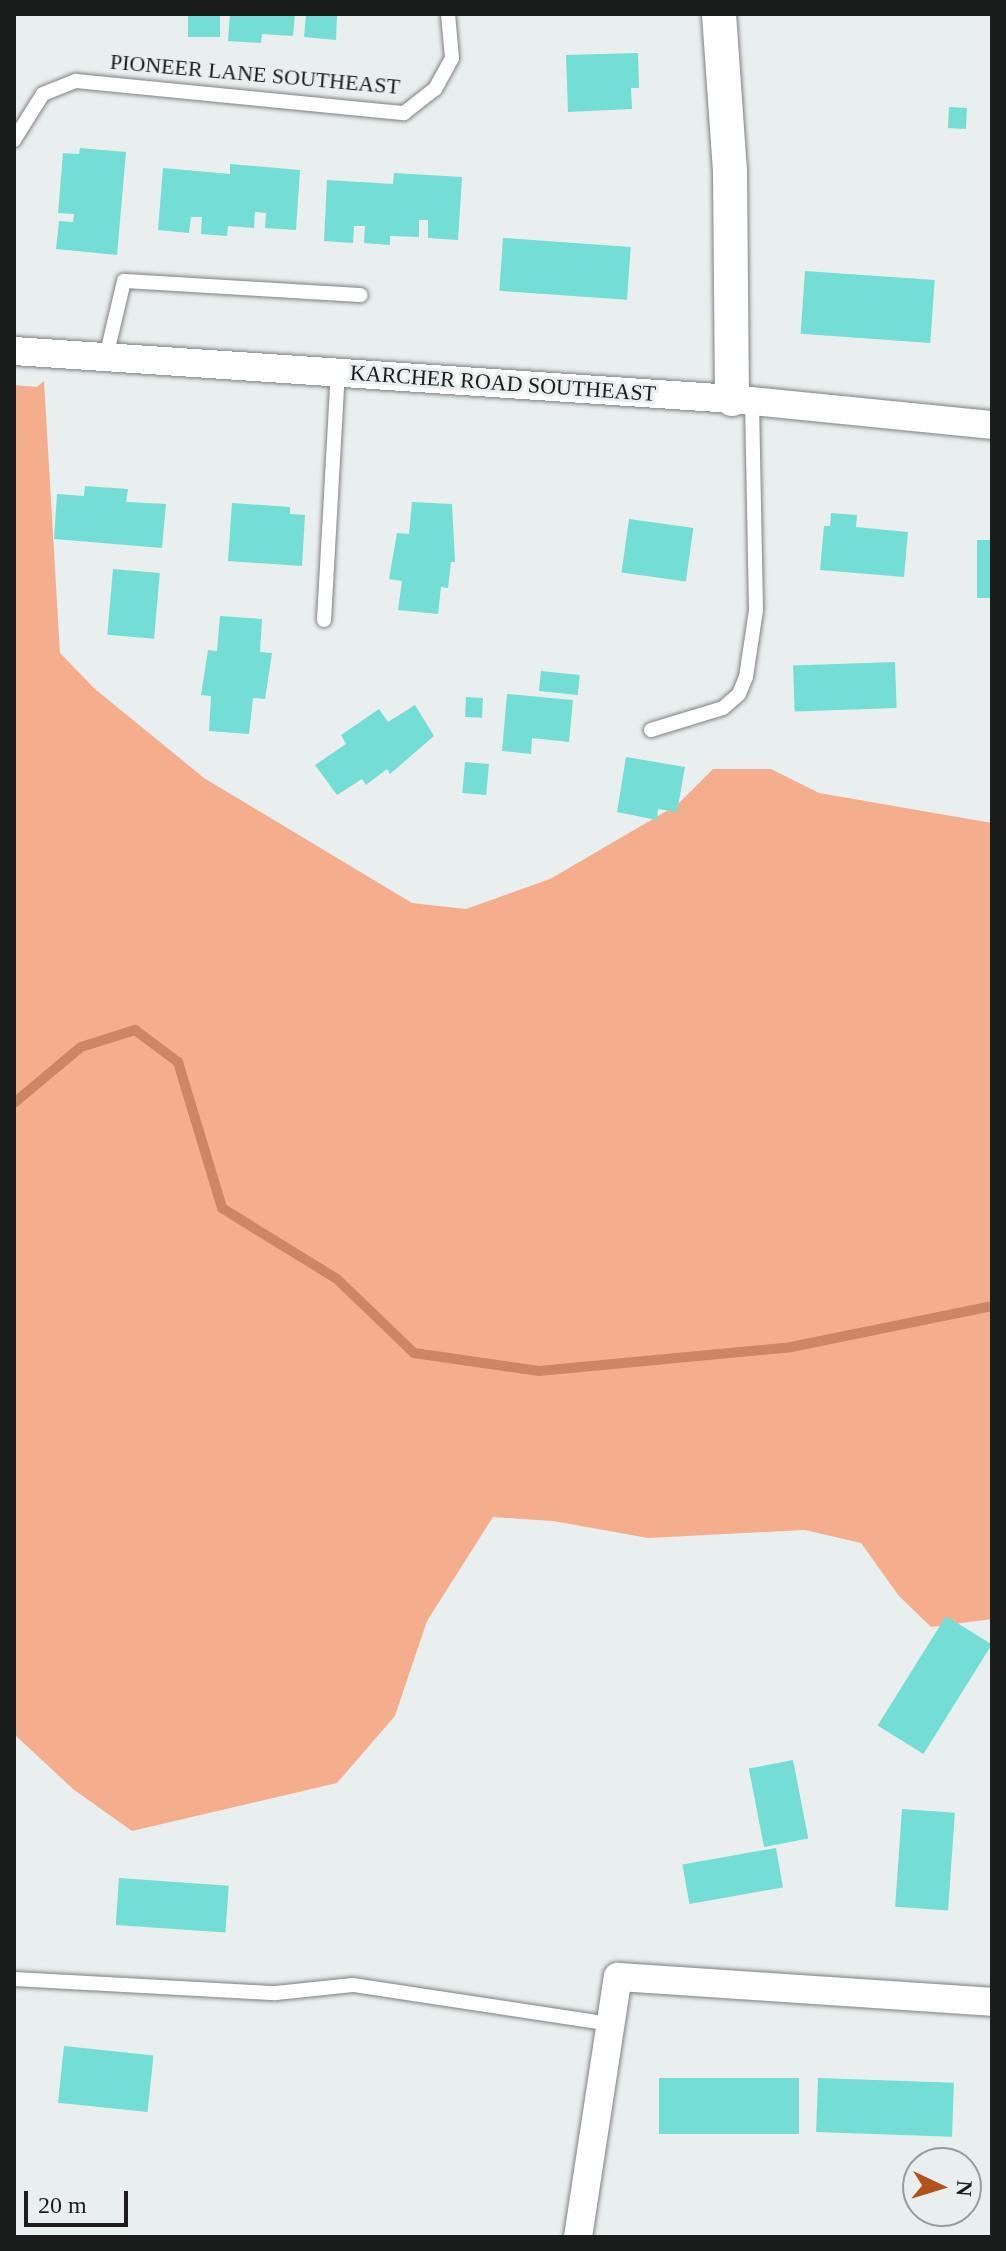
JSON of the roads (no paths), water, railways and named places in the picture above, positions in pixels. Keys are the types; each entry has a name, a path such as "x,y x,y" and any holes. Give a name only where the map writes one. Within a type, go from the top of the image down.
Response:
{"street":[{"path":"719,14 742,400"},
{"name":"KARCHER ROAD SOUTHEAST","path":"14,351 742,400 992,425"},
{"path":"578,2237 618,1977 992,2002"}],"lane":[{"name":"PIONEER LANE SOUTHEAST","path":"14,140 43,94 76,81 404,113 435,89 452,58 448,14"},
{"path":"106,357 124,281 361,295"},
{"path":"324,620 338,372"},
{"path":"651,730 723,708 739,694 746,677 756,610 742,400"},
{"path":"14,1979 276,1993 353,1985 611,2024"}],"waterway":[{"path":"14,1103 81,1047 135,1030 178,1062 222,1208 337,1279 414,1353 539,1371 791,1347 992,1306"}]}
